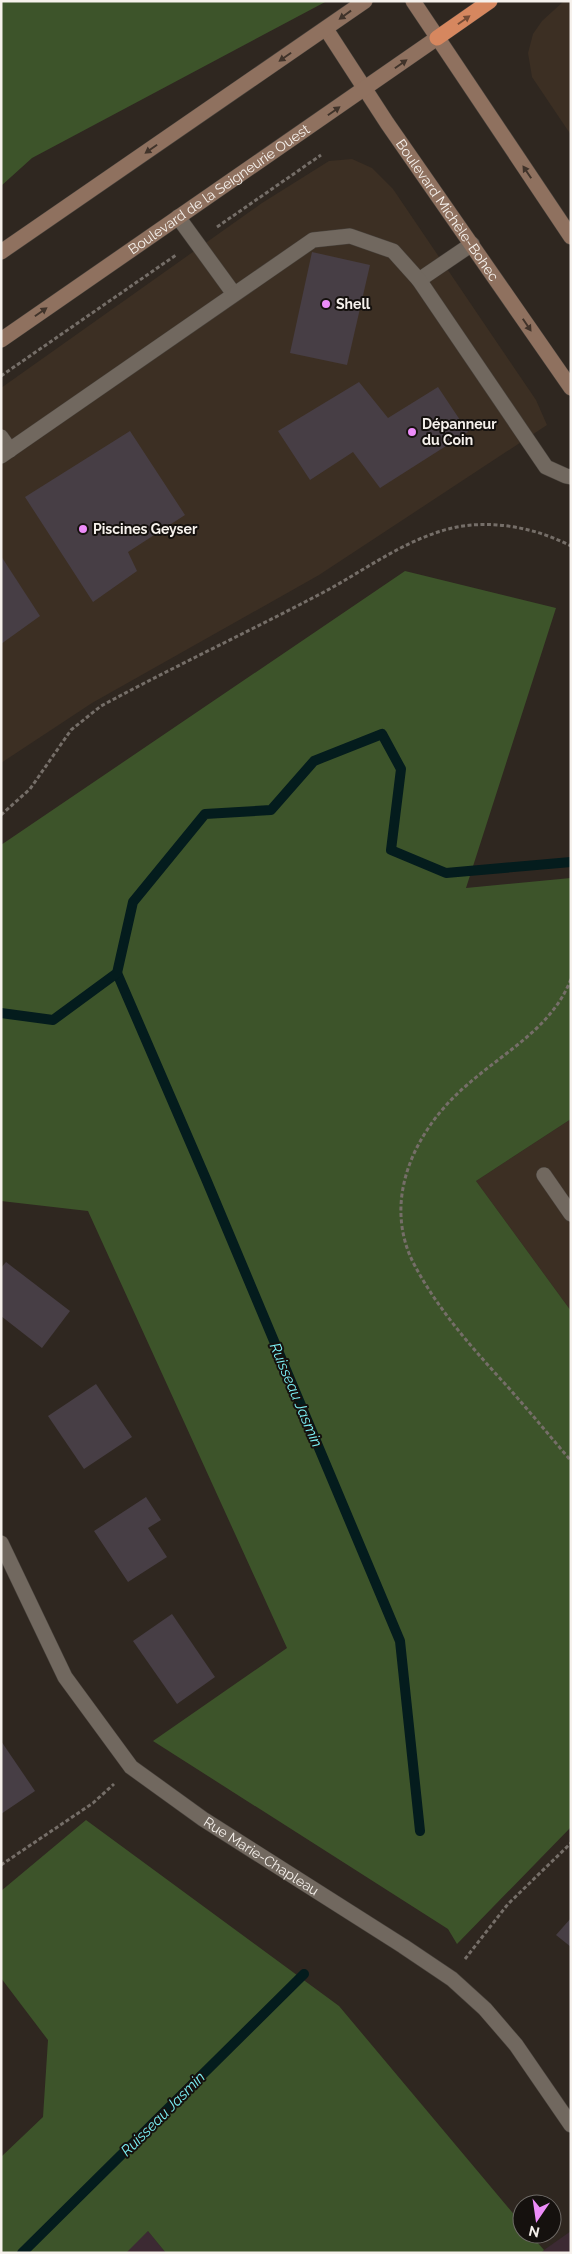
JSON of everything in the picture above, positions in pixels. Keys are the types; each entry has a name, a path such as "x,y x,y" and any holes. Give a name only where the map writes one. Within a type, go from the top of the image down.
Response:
{"highway":[{"path":"437,38 490,1"}],"main road":[{"path":"1,252 365,1"},
{"path":"413,1 571,237"},
{"name":"Boulevard Michèle-Bohec","path":"326,29 365,89 571,388"},
{"name":"Boulevard de la Seigneurie Ouest","path":"1,340 437,38"}],"street":[{"path":"178,217 234,294"},
{"path":"1,437 6,453 313,240 350,236 393,250 420,280 546,467 566,476 571,476"},
{"path":"420,280 472,244"},
{"path":"544,1175 571,1214"},
{"name":"Rue Marie-Chapleau","path":"1,1543 65,1677 131,1767 202,1819 452,1979 485,2009 516,2045 571,2126"}],"path":[{"path":"1,376 321,155"},
{"path":"1,815 26,793 71,730 101,706 326,591 418,540 457,527 496,526 537,532 571,546"},
{"path":"571,978 560,1000 547,1018 512,1050 466,1085 438,1113 425,1131 409,1163 403,1196 402,1215 405,1233 415,1265 432,1294 460,1332 571,1461"},
{"path":"1,1865 104,1793"},
{"path":"470,1951 508,1904 571,1843"}],"shaded area":[{"path":"564,1 571,1 571,135 532,77 528,53 533,34 542,21"},
{"path":"352,159 372,168 393,189 536,400 547,425 319,575 92,703 1,763 1,388 262,203 329,161"},
{"path":"571,1119 571,1311 476,1181"},
{"path":"148,2231 166,2253 124,2253"},
{"path":"571,2231 571,2253 541,2253 553,2244 562,2244 562,2237"}],"green space":[{"path":"1,1 327,1 32,158 1,186"},
{"path":"405,571 556,608 466,888 571,878 571,1119 476,1181 571,1311 571,1827 457,1944 448,1929 153,1741 287,1648 88,1211 1,1201 1,845"},
{"path":"86,1820 339,2006 512,2212 512,2244 539,2244 544,2250 541,2253 166,2253 148,2231 126,2253 1,2253 1,2157 43,2117 48,2040 1,1978 1,1891"}],"building":[{"path":"312,252 370,265 347,365 290,353"},
{"path":"359,382 388,418 438,387 468,432 380,488 353,452 310,480 278,431"},
{"path":"130,431 185,515 128,552 137,571 93,602 25,497"},
{"path":"1,556 40,616 1,644"},
{"path":"6,1262 70,1311 42,1348 1,1316 1,1268"},
{"path":"96,1384 132,1437 84,1469 48,1416"},
{"path":"146,1497 161,1520 148,1528 167,1557 128,1582 94,1531"},
{"path":"172,1614 215,1677 177,1704 133,1641"},
{"path":"1,1741 35,1791 1,1814"},
{"path":"571,1918 571,1947 556,1935"}],"waterway":[{"path":"1,1013 53,1020 117,973 133,902 205,814 271,810 314,761 382,734 401,769 391,850 446,873 571,862"},
{"name":"Ruisseau Jasmin","path":"117,973 206,1179 400,1641 420,1831"},
{"name":"Ruisseau Jasmin","path":"22,2253 304,1974"}],"place":[{"name":"Shell","path":"326,304"},
{"name":"Dépanneur du Coin","path":"412,432"},
{"name":"Piscines Geyser","path":"83,529"}]}
